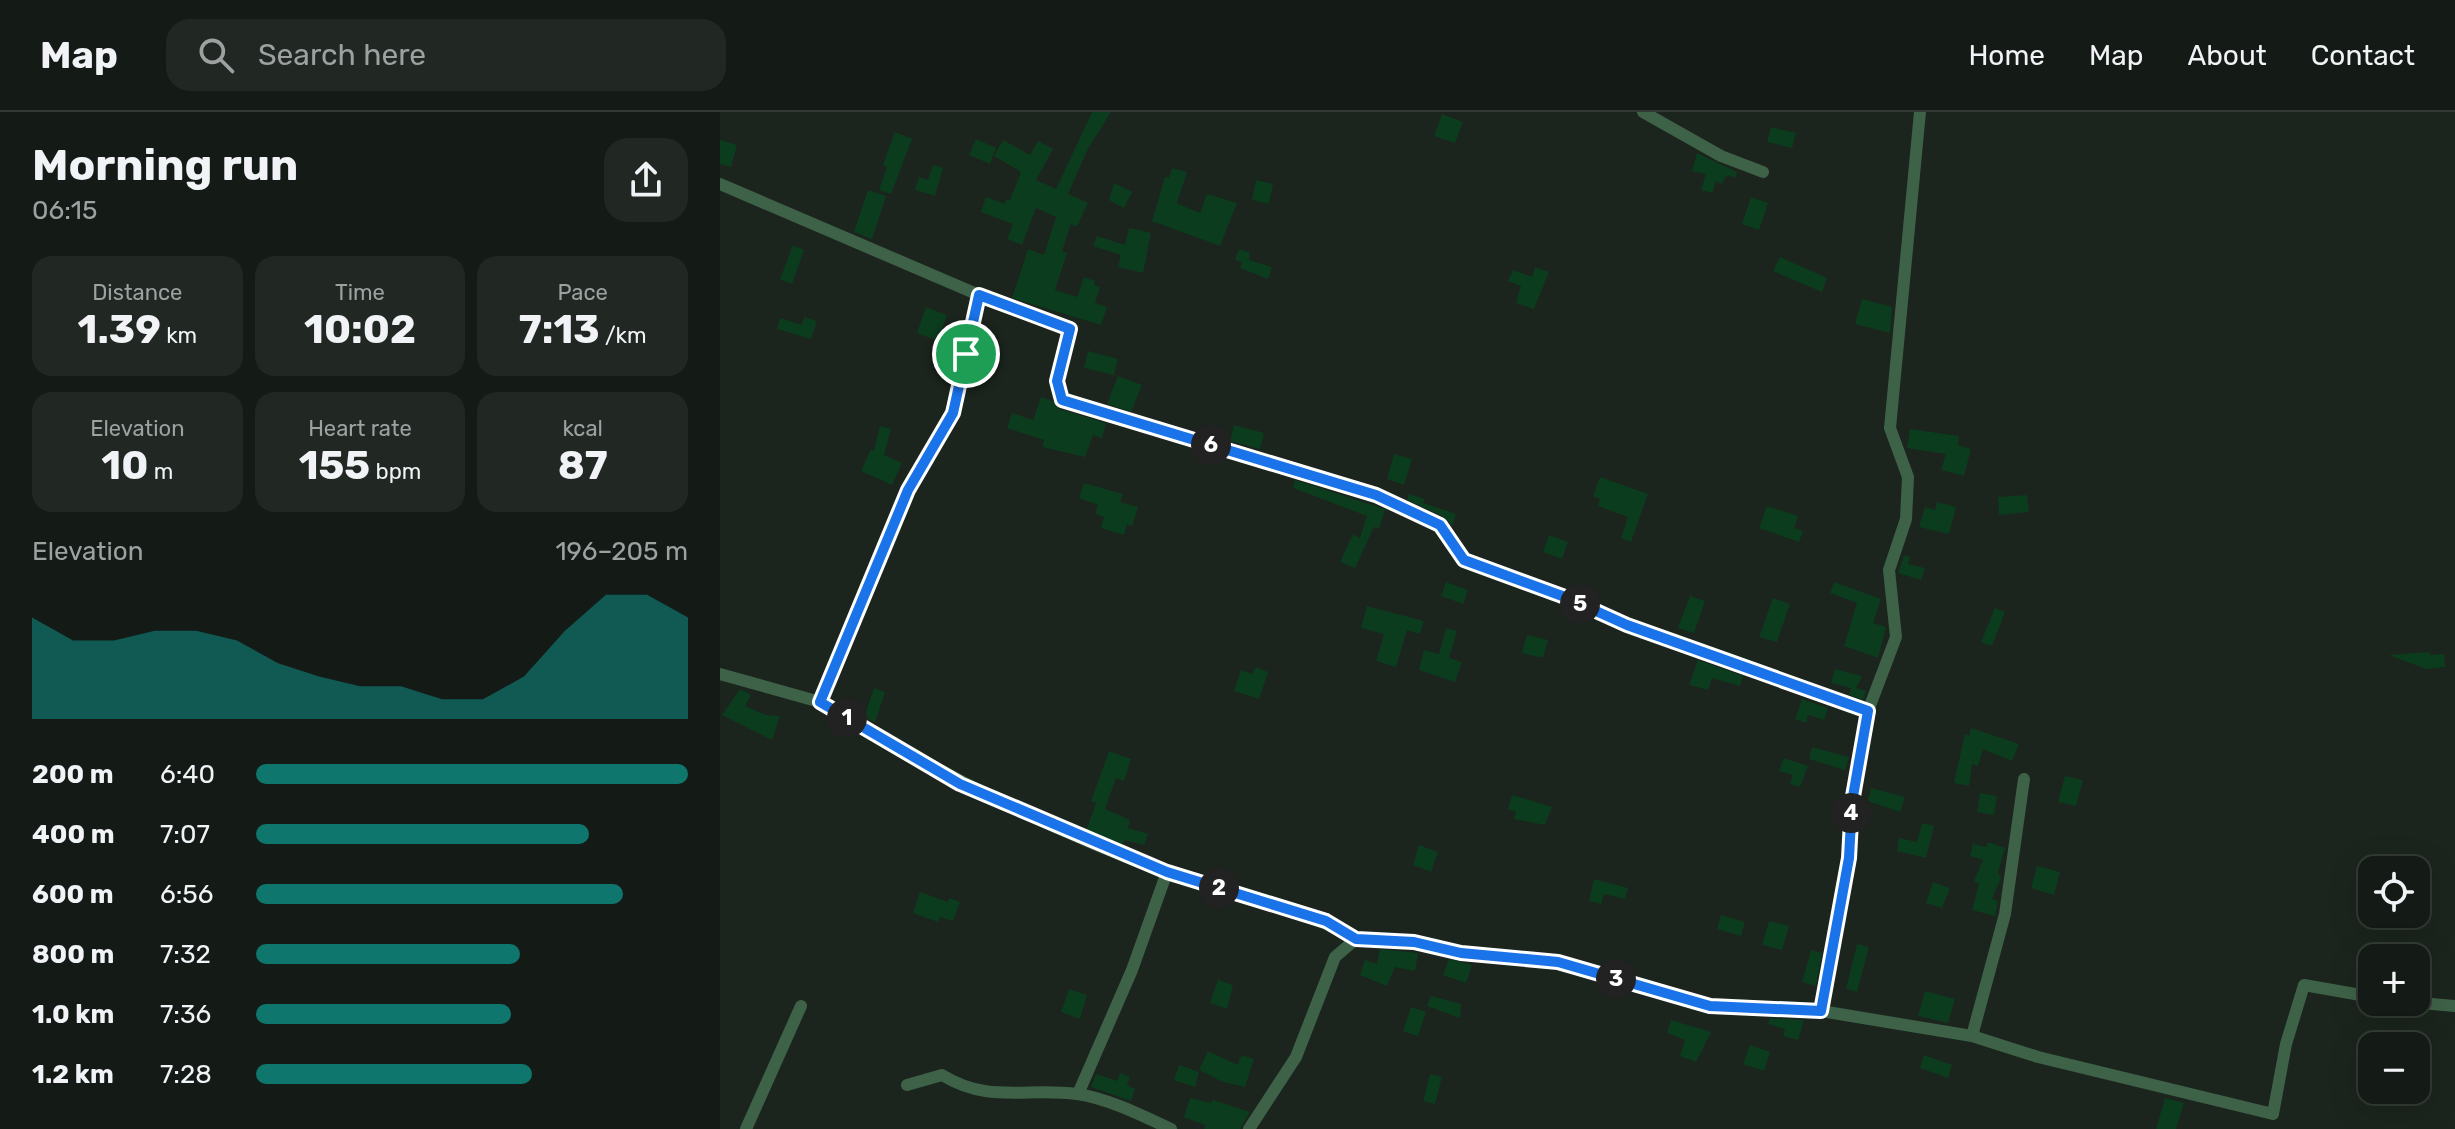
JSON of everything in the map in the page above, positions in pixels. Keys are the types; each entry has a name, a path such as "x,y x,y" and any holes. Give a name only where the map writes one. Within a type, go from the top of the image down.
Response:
{"street":[{"path":"1643,112 1721,156 1763,172"},
{"path":"1821,1011 1849,858 1852,802 1868,711 1896,637 1889,570 1906,519 1908,477 1890,428 1908,256 1915,129 1920,112"},
{"path":"720,184 979,295 1070,329 1057,381 1062,400 1376,495 1440,525 1464,560 1565,597 1627,625 1868,711"},
{"path":"820,702 908,490 953,413 979,295"},
{"path":"720,674 820,702 960,784 1167,872 1326,921 1356,939 1414,942 1461,953 1558,962 1710,1006 1821,1011 1972,1036 2038,1057 2273,1114 2286,1044 2304,985 2358,995"},
{"path":"1972,1036 2005,914 2024,779"},
{"path":"1078,1094 1132,970 1167,872"},
{"path":"1249,1129 1296,1057 1335,957 1356,939"},
{"path":"2430,1004 2455,1006"},
{"path":"746,1129 801,1006"},
{"path":"907,1085 942,1075 964,1089 983,1092 1078,1094 1171,1129"}],"building":[{"path":"1092,112 1111,112 1088,149 1068,194 1088,203 1077,227 1071,224 1062,251 1067,253 1055,290 1077,297 1084,277 1095,281 1094,285 1100,287 1095,303 1107,307 1101,325 1012,298 1028,249 1044,255 1056,217 1036,208 1022,245 1007,239 1013,224 981,212 986,197 1005,204 1006,199 1010,200 1021,172 994,156 1003,140 1030,155 1038,141 1053,149 1036,180 1056,189"},
{"path":"1442,114 1463,122 1455,143 1434,136"},
{"path":"1771,127 1796,133 1792,148 1767,142"},
{"path":"895,132 912,139 891,194 879,190 887,167 883,165"},
{"path":"976,139 996,148 990,164 969,155"},
{"path":"720,140 737,145 731,167 720,164"},
{"path":"1697,153 1737,172 1735,178 1727,175 1722,184 1716,181 1712,193 1701,190 1706,174 1692,171"},
{"path":"933,165 943,168 935,196 915,190 919,177 928,180"},
{"path":"1172,168 1187,172 1177,203 1200,213 1207,194 1237,203 1220,246 1152,221 1165,177 1169,178"},
{"path":"1256,180 1273,184 1269,204 1252,200"},
{"path":"1114,183 1132,192 1124,208 1109,200"},
{"path":"868,190 886,196 872,239 854,232"},
{"path":"1751,197 1768,203 1759,230 1742,224"},
{"path":"1129,228 1151,233 1143,273 1118,267 1121,255 1093,246 1097,236 1125,245"},
{"path":"793,245 804,250 792,284 780,279"},
{"path":"1239,249 1250,253 1249,260 1272,267 1268,279 1240,268 1242,262 1235,260"},
{"path":"1780,257 1827,278 1822,292 1773,271"},
{"path":"1535,267 1549,272 1534,309 1516,303 1521,286 1508,281 1513,270 1532,277"},
{"path":"1862,299 1892,307 1890,333 1855,324"},
{"path":"926,307 947,315 938,341 917,333"},
{"path":"804,317 817,321 811,339 777,329 780,318 802,325"},
{"path":"1088,351 1118,359 1114,375 1084,368"},
{"path":"1118,376 1142,385 1131,412 1107,404"},
{"path":"1041,397 1053,401 1059,409 1106,423 1102,438 1093,435 1085,457 1042,447 1044,440 1007,428 1012,413 1033,420"},
{"path":"1234,425 1264,433 1260,449 1230,441"},
{"path":"880,426 891,429 884,455 902,463 892,485 861,471 871,449 874,451"},
{"path":"1910,429 1959,436 1958,445 1971,449 1964,476 1941,470 1946,454 1907,448"},
{"path":"1394,454 1412,459 1404,485 1387,479"},
{"path":"1600,477 1648,494 1631,542 1621,538 1628,517 1598,506 1600,499 1593,496"},
{"path":"1295,480 1385,509 1379,529 1374,527 1355,568 1340,562 1353,534 1360,538 1367,516 1293,488"},
{"path":"1084,483 1123,494 1120,502 1138,507 1132,526 1127,524 1124,535 1101,528 1104,517 1095,514 1098,505 1079,498"},
{"path":"1409,494 1425,499 1423,503 1456,514 1452,526 1444,517 1407,500"},
{"path":"2027,495 2029,512 1999,515 1998,497"},
{"path":"1937,502 1956,507 1949,534 1919,527 1925,507 1935,510"},
{"path":"1767,506 1798,516 1794,528 1803,531 1799,542 1759,528"},
{"path":"1549,535 1568,542 1562,559 1543,552"},
{"path":"1904,555 1910,557 1908,564 1925,568 1921,580 1898,573"},
{"path":"1446,582 1468,590 1463,604 1441,596"},
{"path":"1834,582 1881,599 1873,623 1886,627 1878,658 1844,646 1857,603 1830,593"},
{"path":"1690,596 1705,601 1694,633 1678,628"},
{"path":"1773,598 1790,604 1777,642 1759,637"},
{"path":"1367,606 1424,621 1420,634 1407,630 1396,667 1376,661 1384,634 1361,628"},
{"path":"1995,608 2005,612 1992,646 1981,642"},
{"path":"1446,628 1457,631 1449,658 1462,662 1455,682 1419,670 1424,650 1439,654"},
{"path":"1527,635 1548,640 1543,658 1522,653"},
{"path":"2430,652 2430,655 2444,654 2445,667 2426,669 2389,655"},
{"path":"1698,660 1743,676 1740,686 1712,678 1708,690 1689,685"},
{"path":"1256,667 1268,672 1259,699 1234,691 1241,670 1252,674"},
{"path":"1835,669 1862,676 1856,688 1866,691 1863,700 1849,695 1851,688 1831,683"},
{"path":"874,688 885,692 875,722 864,717"},
{"path":"740,689 751,695 745,706 766,715 780,716 772,740 722,715"},
{"path":"1802,699 1828,708 1824,720 1808,715 1806,723 1795,719"},
{"path":"1971,728 2019,744 2012,761 1983,749 1978,766 1972,764 1969,786 1954,783 1965,734 1969,736"},
{"path":"1812,747 1849,757 1845,770 1809,759"},
{"path":"1109,751 1131,759 1124,781 1116,778 1105,809 1130,820 1128,828 1148,834 1144,845 1124,840 1123,844 1086,831 1096,803 1091,801"},
{"path":"1784,758 1808,766 1800,787 1790,784 1793,775 1779,771"},
{"path":"2065,776 2083,780 2076,806 2058,802"},
{"path":"1871,788 1905,797 1900,812 1868,801"},
{"path":"1980,793 1997,796 1994,815 1977,812"},
{"path":"1512,795 1552,807 1545,825 1514,819 1516,812 1508,809"},
{"path":"1922,823 1934,826 1926,858 1897,851 1899,838 1917,842"},
{"path":"1988,842 2005,848 1998,872 2001,878 1992,899 1998,901 1995,916 1972,910 1979,884 1974,881 1983,860 1970,856 1973,844 1986,847"},
{"path":"1419,845 1438,852 1431,872 1413,865"},
{"path":"2037,866 2060,872 2054,895 2031,888"},
{"path":"1594,879 1628,888 1625,899 1604,894 1601,904 1589,901"},
{"path":"1933,882 1950,888 1942,908 1926,903"},
{"path":"920,892 948,902 949,898 960,902 953,921 940,917 938,922 913,913"},
{"path":"1721,915 1745,922 1741,936 1717,929"},
{"path":"1769,921 1789,926 1782,950 1762,945"},
{"path":"1857,944 1869,947 1857,992 1846,989"},
{"path":"1380,949 1418,953 1415,971 1395,967 1387,986 1360,975 1365,960 1377,964"},
{"path":"1811,950 1822,953 1816,986 1802,982"},
{"path":"1449,959 1472,965 1466,983 1443,975"},
{"path":"1218,980 1233,985 1227,1009 1210,1003"},
{"path":"1069,989 1087,995 1080,1019 1061,1012"},
{"path":"1925,991 1955,999 1948,1023 1918,1016"},
{"path":"1431,996 1461,1004 1460,1018 1427,1006"},
{"path":"1411,1007 1426,1012 1418,1036 1403,1031"},
{"path":"1770,1018 1804,1020 1798,1040 1783,1036 1785,1029 1768,1024"},
{"path":"1671,1020 1711,1032 1696,1062 1680,1056 1685,1040 1667,1033"},
{"path":"1750,1045 1770,1052 1764,1071 1743,1064"},
{"path":"1208,1051 1238,1065 1241,1055 1254,1059 1245,1087 1223,1082 1199,1070"},
{"path":"1924,1055 1952,1065 1948,1078 1920,1068"},
{"path":"1179,1065 1199,1072 1195,1087 1174,1080"},
{"path":"1120,1073 1130,1077 1127,1085 1135,1089 1131,1101 1091,1087 1096,1074 1117,1081"},
{"path":"1430,1074 1442,1077 1435,1104 1423,1101"},
{"path":"1190,1098 1211,1103 1213,1100 1250,1112 1240,1129 1204,1129 1205,1125 1184,1117"},
{"path":"2165,1098 2184,1103 2176,1129 2156,1129"}],"route":[{"path":"979,295 1070,329 1057,381 1062,400 1376,495 1440,525 1464,560 1565,597 1627,625 1868,711 1852,802 1849,858 1821,1011 1710,1006 1558,962 1461,953 1414,942 1356,939 1326,921 1167,872 960,784 820,702 908,490 953,413 966,354 979,295"}]}
